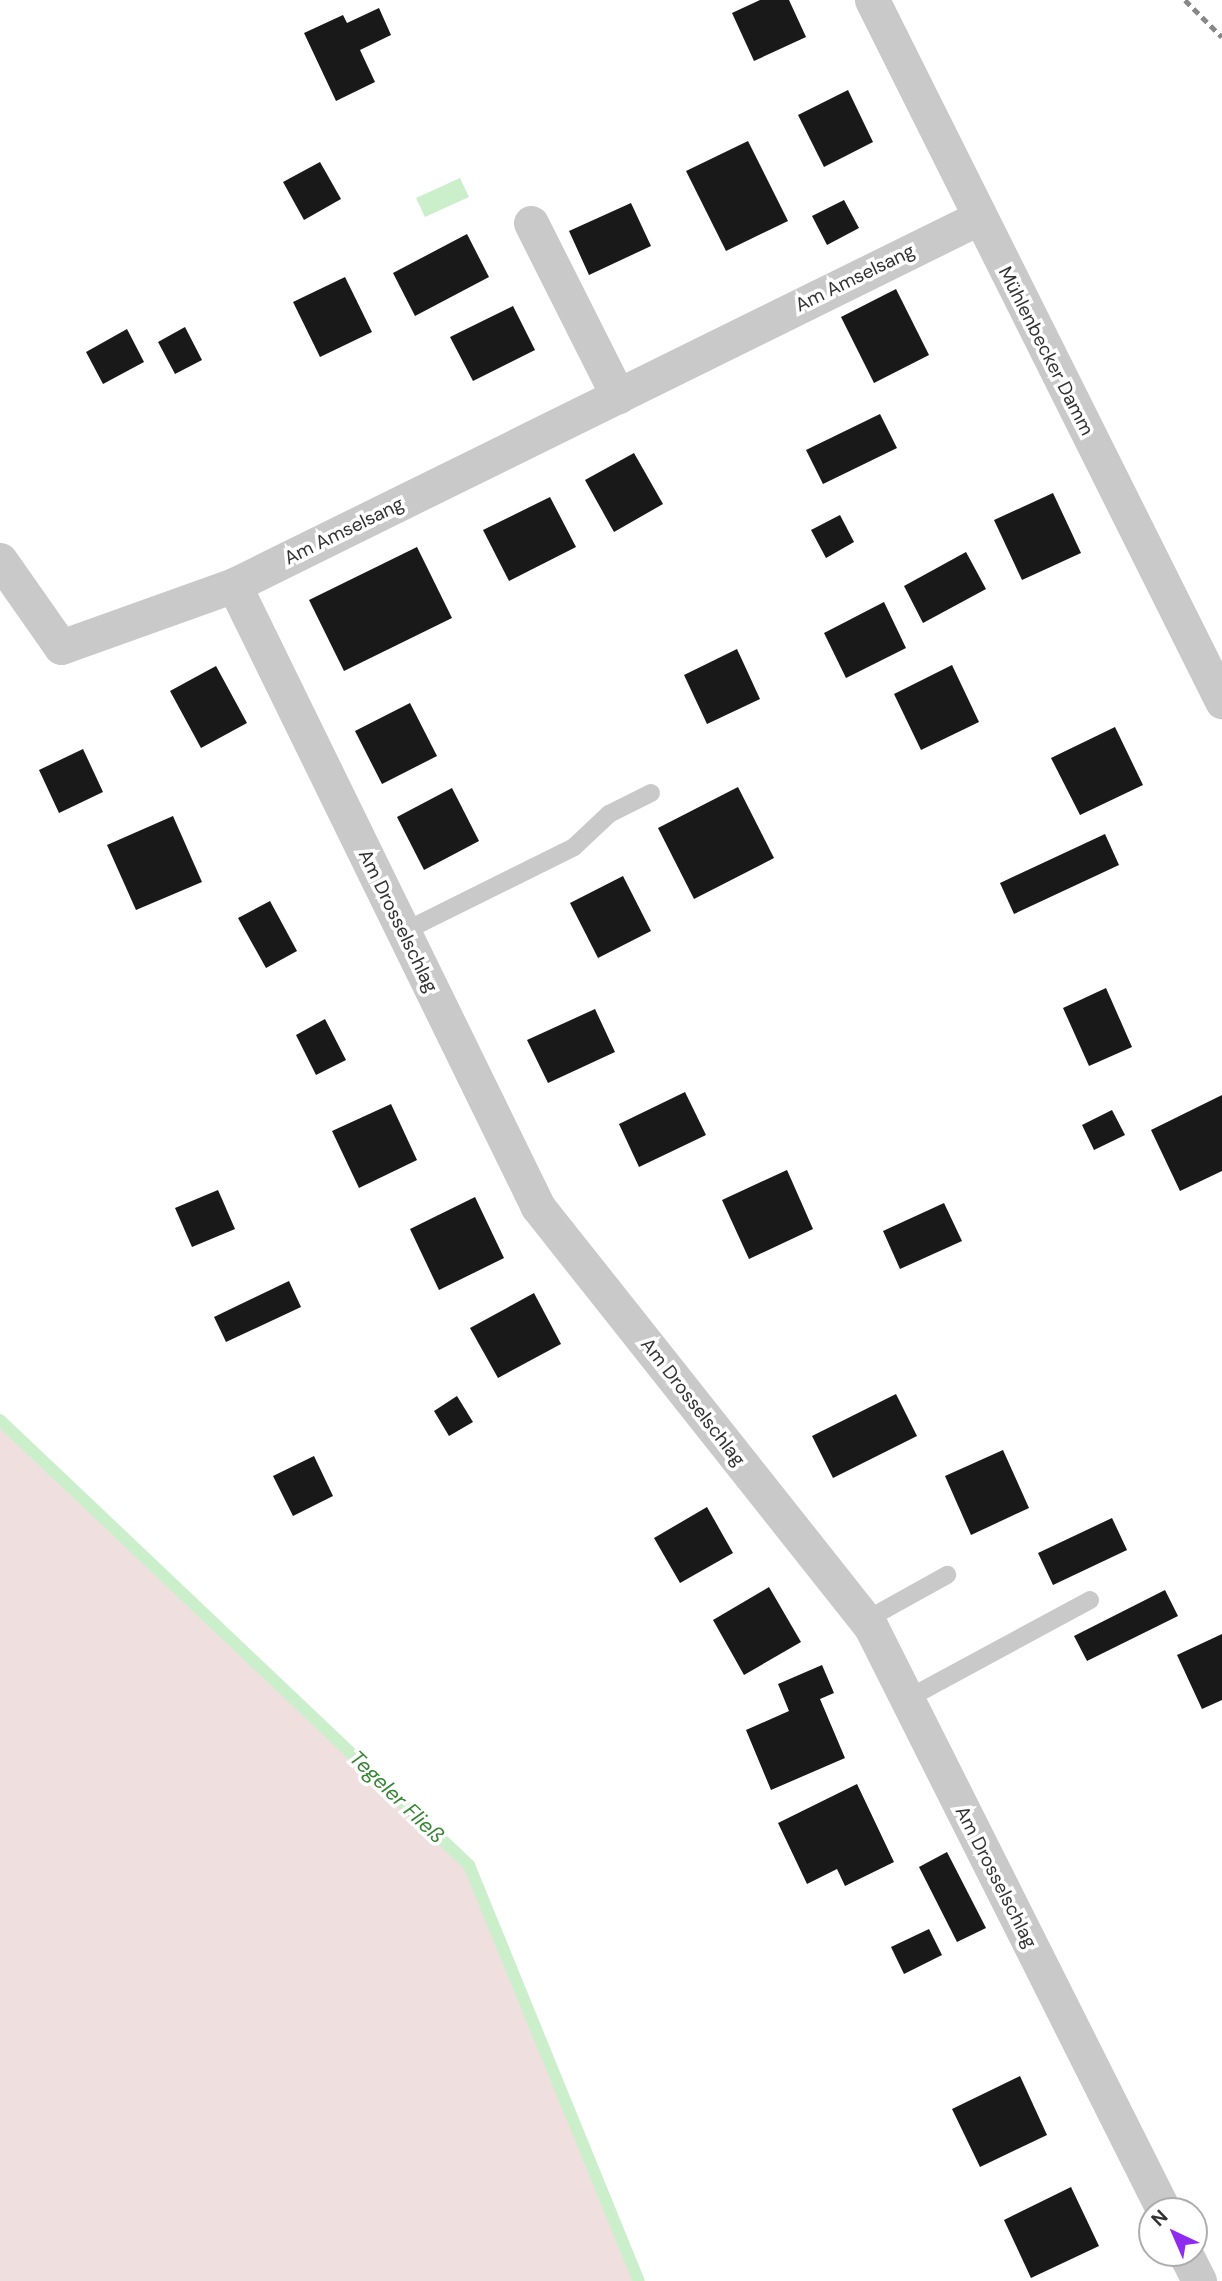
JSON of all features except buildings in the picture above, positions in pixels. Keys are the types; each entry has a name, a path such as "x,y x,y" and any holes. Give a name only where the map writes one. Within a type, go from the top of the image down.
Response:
{"street":[{"name":"Mühlenbecker Damm","path":"872,0 1222,701"},
{"name":"Am Amselsang","path":"0,560 61,647 234,585 970,222 978,213"},
{"path":"531,223 618,396"},
{"name":"Am Drosselschlag","path":"234,585 538,1206 866,1620 1157,2197"}],"lane":[{"path":"403,932 574,847 609,814 651,793"},
{"path":"866,1620 947,1575"},
{"path":"907,1699 1090,1600"}],"shaded area":[{"path":"460,178 469,197 425,217 416,198"},
{"path":"0,1420 469,1865 639,2281 0,2281"}],"waterway":[{"name":"Tegeler Fließ","path":"0,1420 469,1865 639,2281"}],"railway":[{"path":"1185,0 1222,37"}]}
